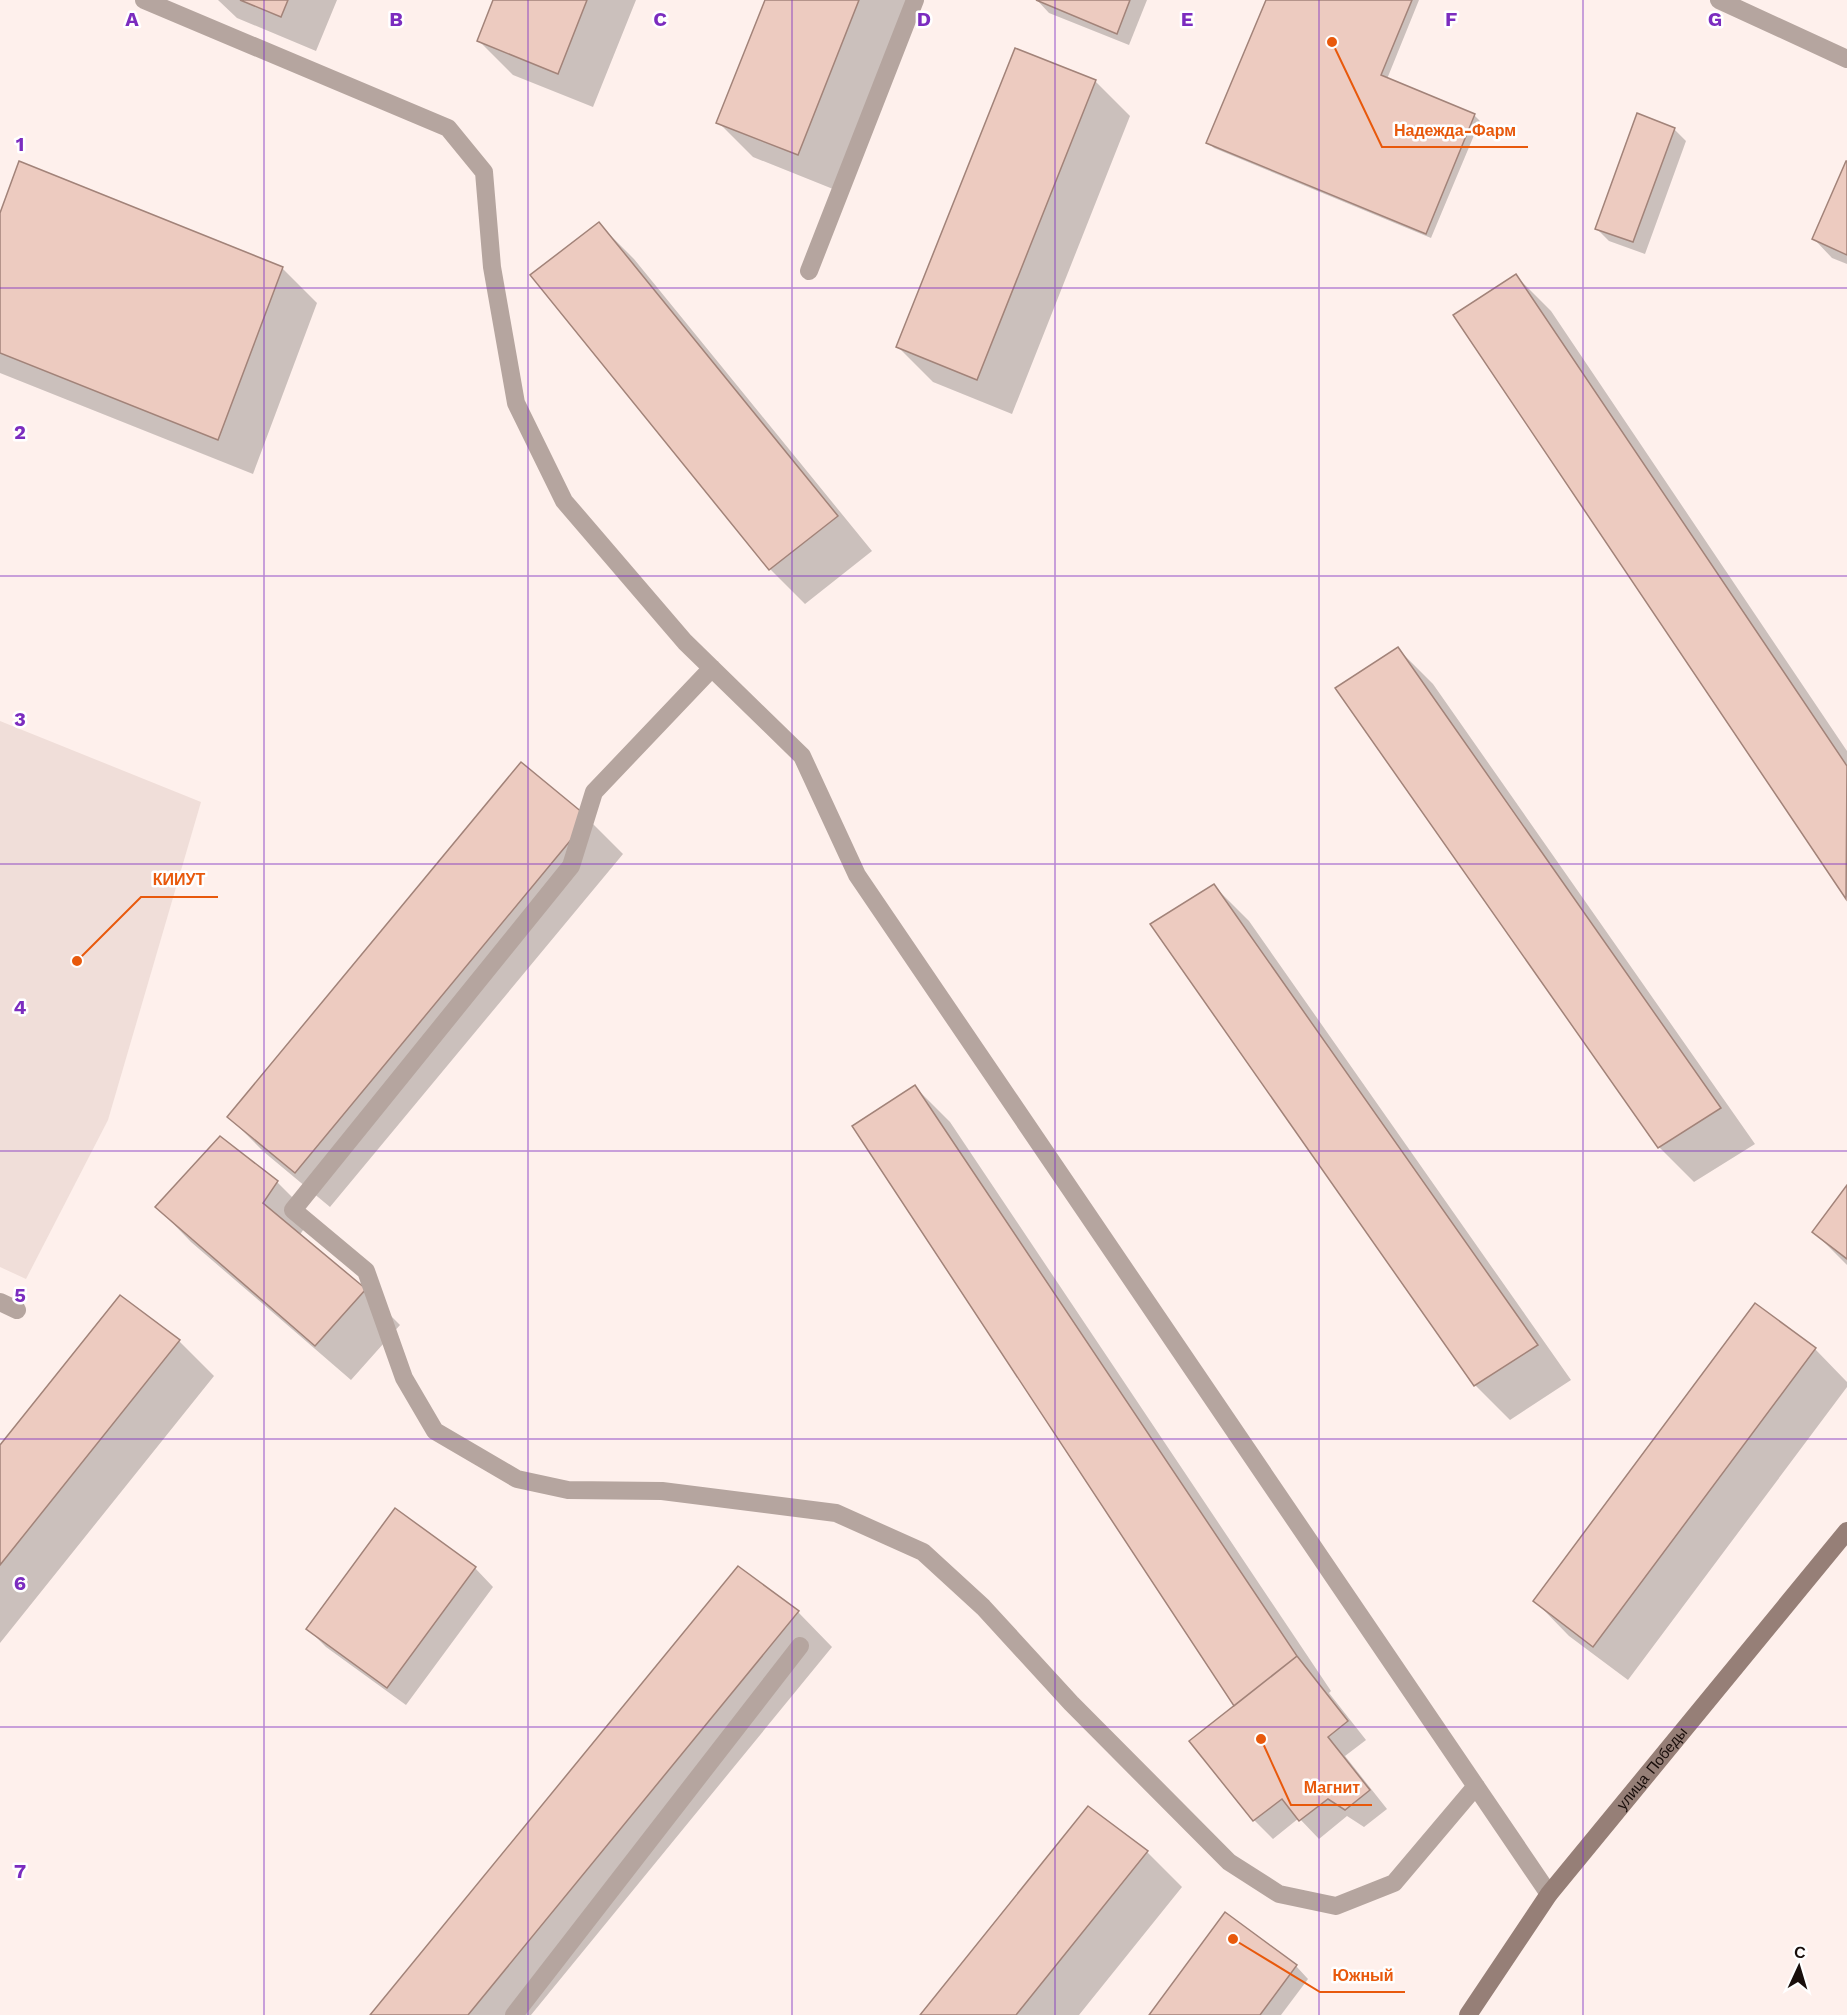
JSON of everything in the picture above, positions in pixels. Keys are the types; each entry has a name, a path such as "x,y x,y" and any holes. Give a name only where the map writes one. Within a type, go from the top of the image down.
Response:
{"street":[{"path":"144,0 448,128 484,172 492,267 516,404 564,501 685,642 802,756 857,875 1549,1894"},
{"path":"810,271 915,0"},
{"path":"1719,0 1847,59"},
{"path":"712,668 594,792 572,866 293,1210 366,1271 404,1378 435,1431 517,1479 568,1490 662,1491 836,1513 923,1552 983,1607 1071,1703 1229,1862 1279,1894 1336,1906 1394,1883 1476,1786"},
{"path":"0,1302 17,1310"},
{"name":"улица Победы","path":"1468,2015 1549,1894 1847,1531"},
{"path":"514,2015 800,1646"}],"shaded area":[{"path":"0,721 201,802 108,1120 26,1279 0,1267"}],"building":[{"path":"240,0 288,0 281,17"},
{"path":"493,0 587,0 558,74 477,41"},
{"path":"765,0 859,0 798,155 716,123"},
{"path":"1036,0 1130,0 1117,34"},
{"path":"1266,0 1412,0 1381,75 1475,114 1426,234 1206,143"},
{"path":"1015,48 1096,80 977,380 896,347"},
{"path":"1637,113 1675,128 1633,242 1595,229"},
{"path":"19,161 283,267 218,440 0,353 0,213"},
{"path":"1847,161 1847,255 1812,239"},
{"path":"599,222 838,516 769,570 530,275"},
{"path":"1516,274 1847,766 1846,899 1453,315"},
{"path":"1398,647 1721,1108 1658,1148 1335,688"},
{"path":"521,762 589,818 295,1173 227,1117"},
{"path":"1214,884 1538,1345 1474,1386 1150,924"},
{"path":"915,1085 1297,1656 1234,1706 852,1126"},
{"path":"220,1136 278,1181 263,1203 366,1289 315,1346 155,1207"},
{"path":"1847,1185 1847,1259 1812,1232"},
{"path":"120,1295 180,1340 0,1565 0,1445"},
{"path":"1755,1303 1816,1348 1593,1647 1533,1601"},
{"path":"395,1508 476,1567 387,1688 306,1629"},
{"path":"738,1566 799,1611 468,2015 370,2015"},
{"path":"1297,1656 1348,1721 1328,1737 1370,1790 1345,1810 1328,1799 1299,1821 1282,1799 1253,1821 1189,1741"},
{"path":"1088,1806 1148,1851 1016,2015 920,2015"},
{"path":"1225,1912 1297,1965 1260,2015 1149,2015"}],"place":[{"name":"Надежда-Фарм","path":"1332,42"},
{"name":"КИИУТ","path":"77,961"},
{"name":"Магнит","path":"1261,1739"},
{"name":"Южный","path":"1233,1939"}]}
